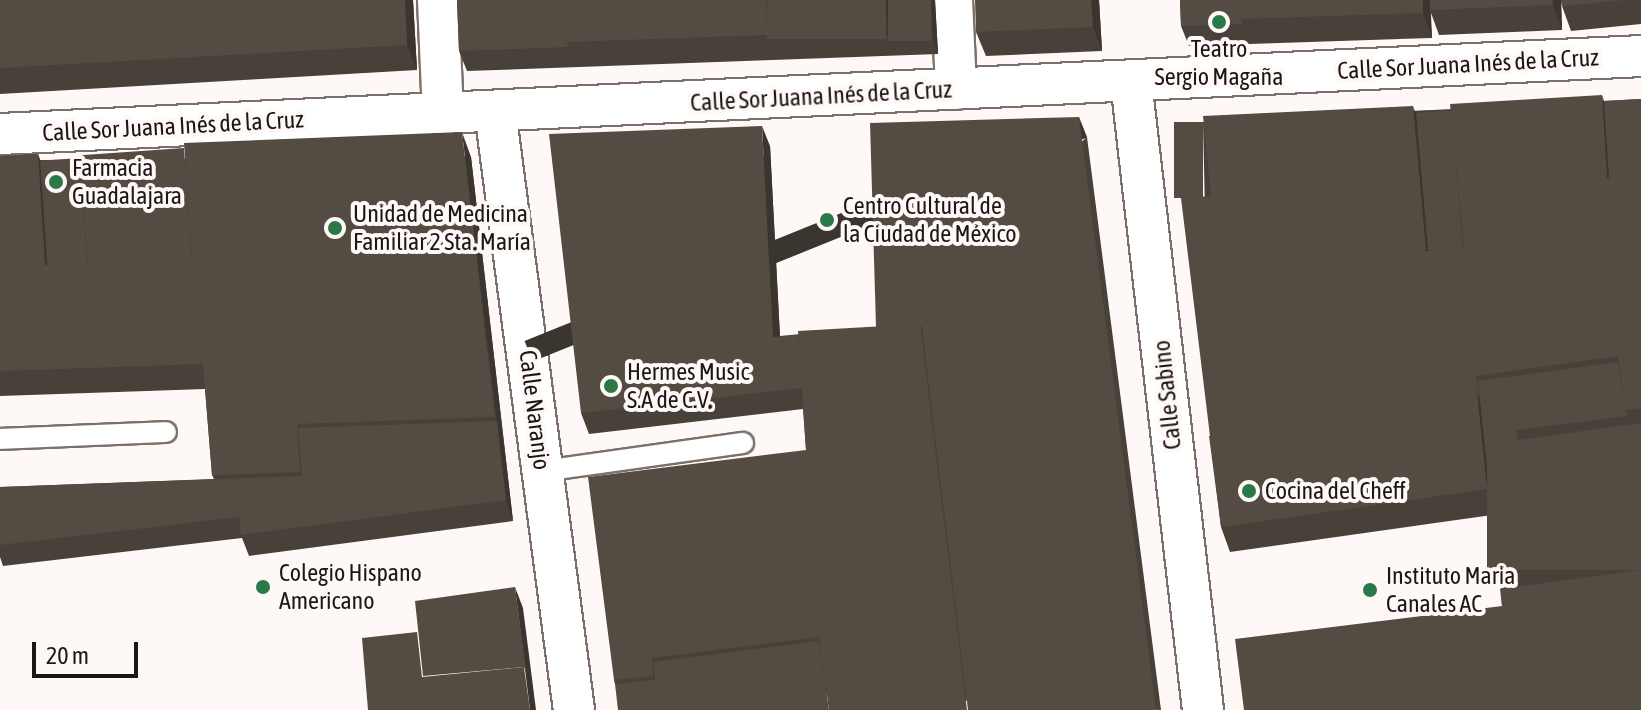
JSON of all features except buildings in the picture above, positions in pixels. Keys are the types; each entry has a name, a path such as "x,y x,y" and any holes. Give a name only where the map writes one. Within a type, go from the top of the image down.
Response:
{"street":[{"path":"438,0 443,114"},
{"path":"952,0 956,89"},
{"name":"Calle Sor Juana Inés de la Cruz","path":"0,134 1641,56"},
{"name":"Calle Sabino","path":"1131,81 1203,710"},
{"name":"Calle Naranjo","path":"495,111 574,710"}],"lane":[{"path":"0,439 166,432"},
{"path":"543,471 743,443"}],"place":[{"name":"Teatro Sergio Magaña","path":"1219,22"},
{"name":"Farmacia Guadalajara","path":"56,182"},
{"name":"Centro Cultural de la Ciudad de México","path":"827,220"},
{"name":"Unidad de Medicina Familiar 2 Sta. María","path":"335,228"},
{"name":"Hermes Music S.A de C.V.","path":"611,386"},
{"name":"Cocina del Cheff","path":"1249,491"},
{"name":"Colegio Hispano Americano","path":"263,587"},
{"name":"Instituto Maria Canales AC","path":"1370,590"}]}
